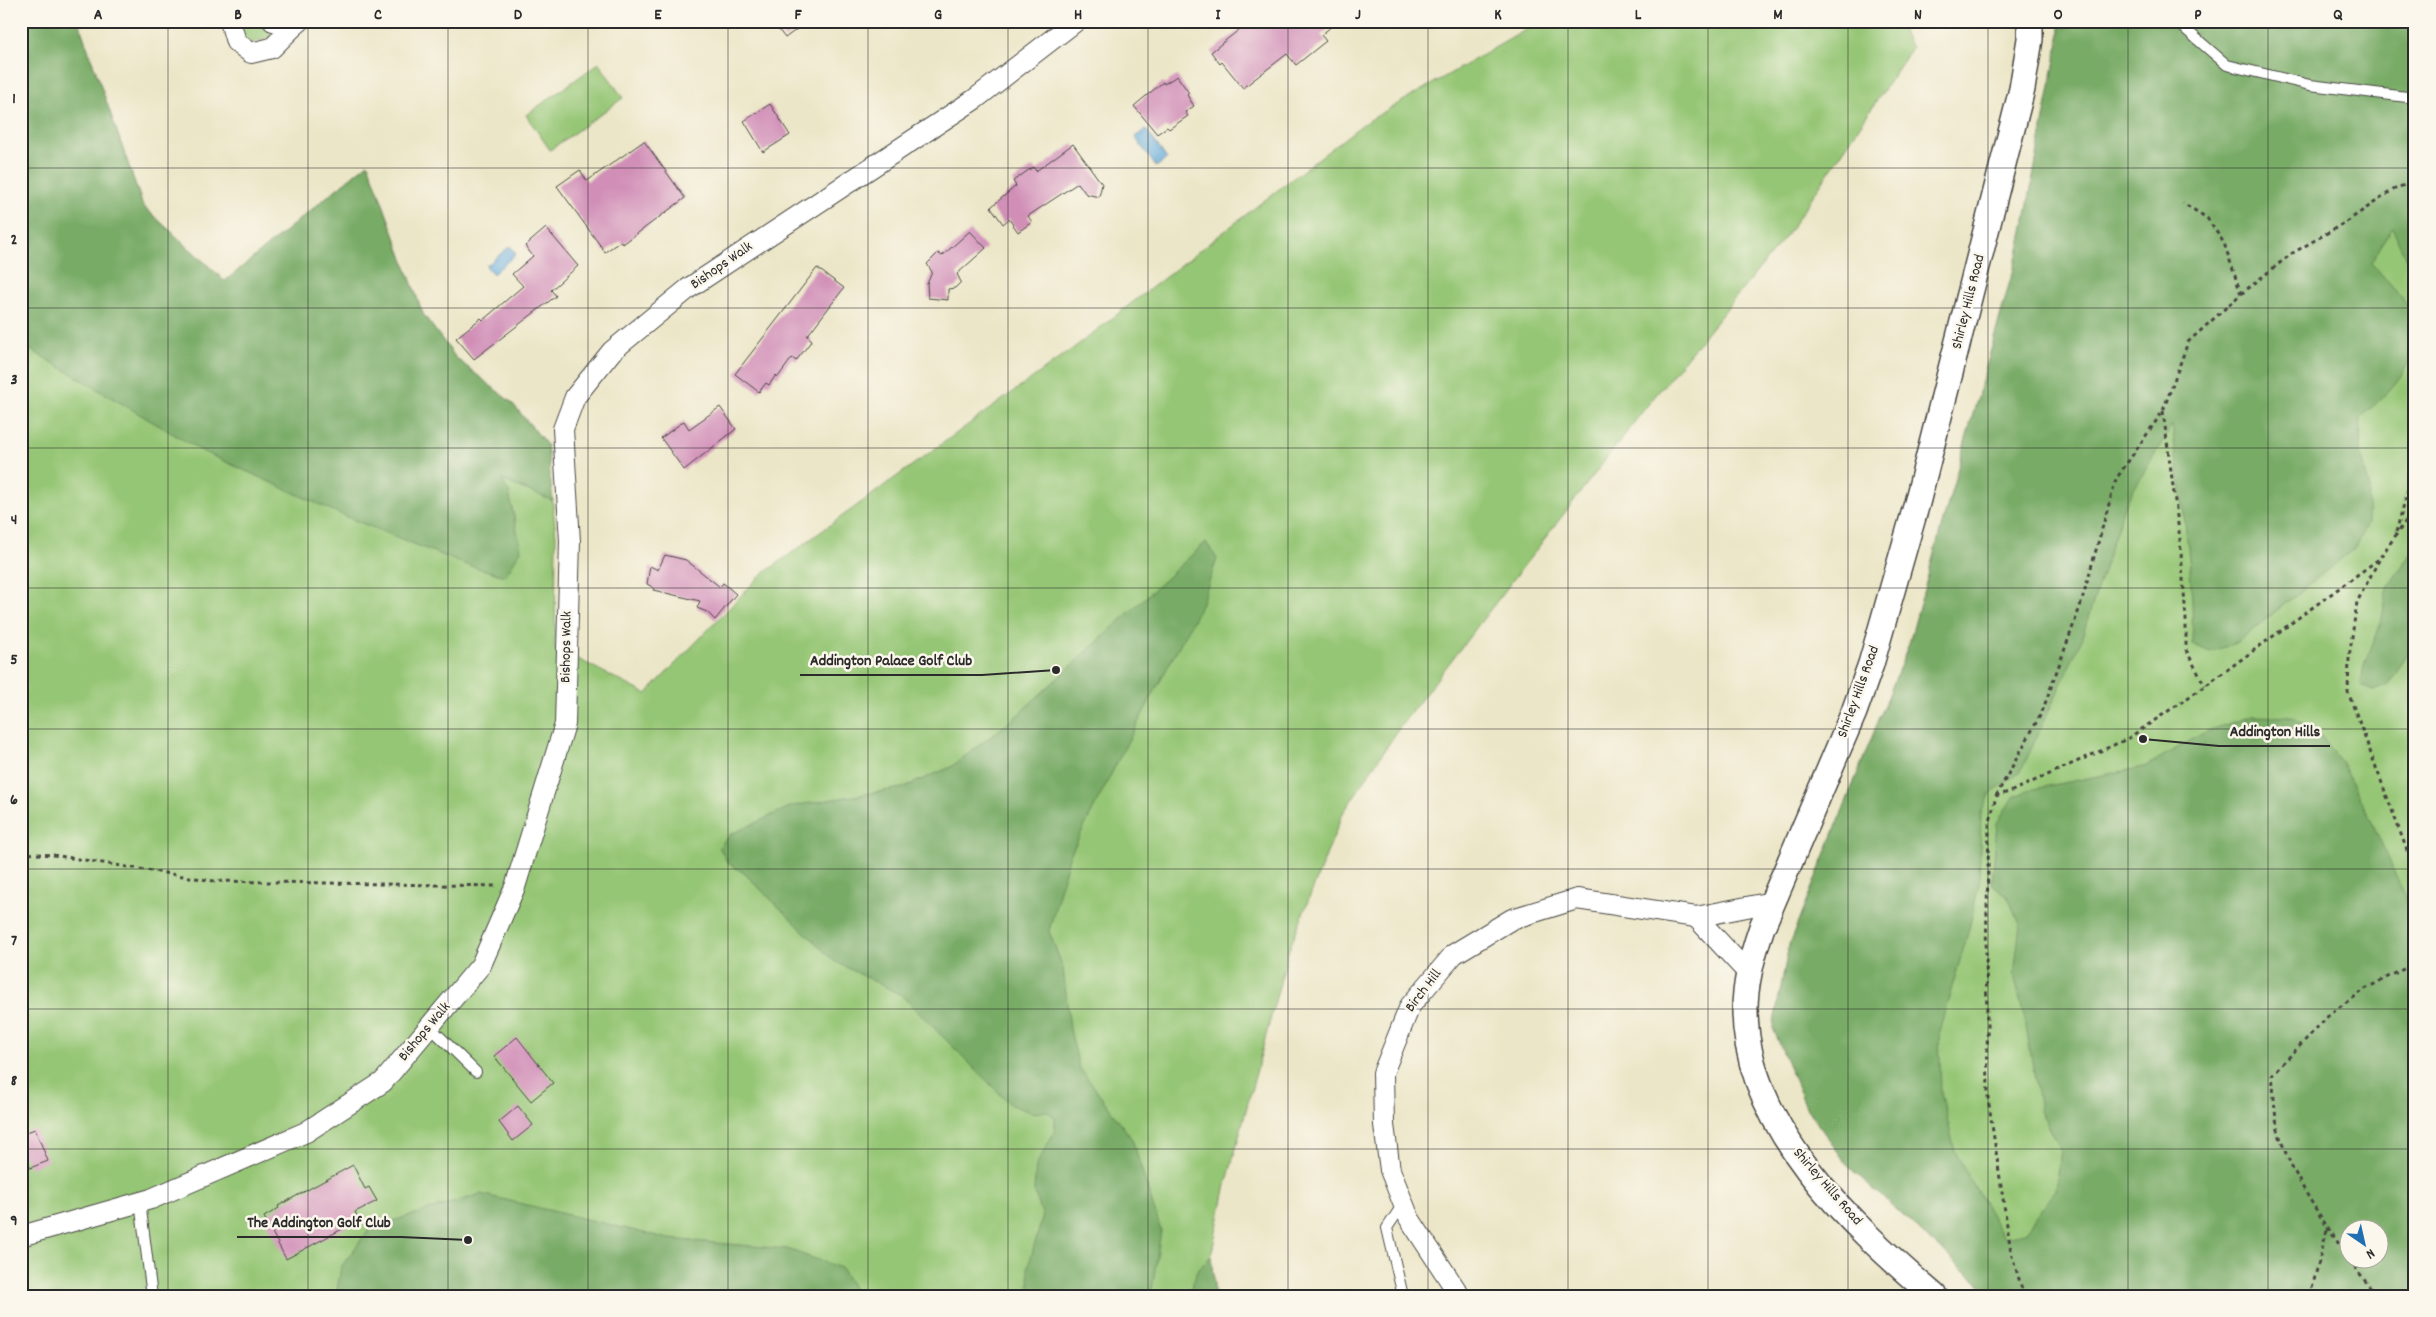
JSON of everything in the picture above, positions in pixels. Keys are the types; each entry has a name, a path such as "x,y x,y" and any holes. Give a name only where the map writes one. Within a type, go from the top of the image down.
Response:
{"street":[{"path":"230,21 236,42 251,53 272,48 297,24"},
{"path":"273,21 297,24"},
{"name":"Bishops Walk","path":"21,1236 140,1202 306,1132 383,1082 481,964 515,887 565,724 570,541 563,429 575,397 612,352 689,288 975,99 1076,21"},
{"name":"Shirley Hills Road","path":"1934,1296 1888,1254 1837,1203 1814,1177 1786,1138 1762,1091 1749,1050 1745,1009 1749,974 1755,948 1772,902 1854,712 1871,664 1901,562 2022,89 2027,62 2030,21"},
{"name":"Birch Hill","path":"1460,1296 1409,1218 1389,1161 1384,1125 1383,1073 1410,1006 1454,954 1512,919 1577,899 1696,917 1772,902"},
{"path":"1696,917 1749,974"}],"lane":[{"path":"2176,21 2228,65 2310,85 2415,98"},
{"path":"429,1026 476,1072"},
{"path":"140,1202 152,1296"},
{"path":"1403,1204 1387,1228 1403,1296"}],"path":[{"path":"2024,1296 2011,1252 1988,1098 1986,952 1989,826 1996,796 2042,712 2080,607 2116,479 2163,411 2188,342 2241,294 2291,254 2346,222 2394,190 2415,180"},
{"path":"2183,203 2207,218 2224,243 2241,294"},
{"path":"2163,411 2180,539 2186,619 2186,650 2205,686"},
{"path":"2395,535 2415,466"},
{"path":"2415,508 2379,559 2357,602 2348,692 2415,872"},
{"path":"1996,796 2127,739 2205,686 2379,559"},
{"path":"21,853 53,855 214,881 515,887"},
{"path":"2338,1241 2291,1161 2277,1126 2272,1074 2330,1014 2363,990 2415,963"},
{"path":"2310,1296 2328,1226"},
{"path":"2358,1270 2376,1296"}],"green space":[{"path":"21,21 78,21 143,206 225,281 368,163 423,314 456,358 512,403 547,445 556,536 555,647 646,694 760,576 1075,347 1363,124 1541,21 1897,21 1912,48 1786,236 1646,407 1400,727 1343,813 1289,949 1225,1189 1211,1256 1215,1296 21,1296"},
{"path":"21,21 78,21 143,206 225,281 368,163 423,314 456,358 512,403 547,445 553,501 502,480 509,493 521,550 505,576 464,564 349,518 202,451 21,344"},
{"path":"238,21 272,29 275,37 250,43 239,36"},
{"path":"2059,21 2415,21 2415,1296 1993,1296 1849,1167 1807,1109 1773,1028 1789,945 1908,647 2021,242 2060,33"},
{"path":"2059,21 2415,21 2415,266 2406,259 2392,227 2371,263 2402,298 2411,316 2415,333 2413,349 2408,364 2399,379 2361,417 2360,449 2369,486 2368,523 2356,547 2236,643 2210,652 2192,644 2189,562 2172,425 2124,506 2080,643 2021,771 1989,795 1981,813 1979,884 1968,933 1939,1031 1941,1092 1955,1152 2003,1237 2025,1233 2056,1190 2061,1150 2040,1110 2025,1020 2014,975 2020,924 2007,896 1992,884 1997,823 2013,797 2033,789 2144,767 2207,731 2252,716 2291,717 2320,735 2342,763 2371,820 2415,918 2415,1296 1993,1296 1849,1167 1807,1109 1773,1028 1789,945 1908,647 2021,242 2060,33"},
{"path":"599,63 623,98 550,150 526,115"},
{"path":"1206,542 1217,559 1201,605 1127,743 1069,857 1049,931 1063,968 1070,1029 1079,1067 1132,1139 1161,1231 1151,1296 1031,1296 1028,1267 1043,1216 1034,1191 1036,1166 1055,1130 1055,1118 1047,1111 1033,1113 1011,1105 901,995 834,961 744,873 728,863 719,847 731,834 792,806 902,788 951,767 1012,720"},
{"path":"2415,553 2415,642 2389,685 2373,691 2361,686 2363,670 2381,623 2388,587 2409,556"},
{"path":"481,1194 669,1239 787,1249 841,1268 858,1296 336,1296 341,1267 370,1228"},
{"path":"1211,1256 1215,1296 1188,1296 1198,1269"}],"water":[{"path":"1146,129 1167,159 1156,167 1135,137"},
{"path":"510,246 516,254 493,274 486,266"}],"building":[{"path":"772,21 808,21 785,38"},
{"path":"1250,21 1338,21 1321,35 1326,41 1296,65 1287,54 1243,88 1222,62 1220,64 1211,52"},
{"path":"1177,76 1189,93 1187,95 1194,106 1185,112 1188,116 1169,129 1167,127 1157,134 1134,106 1163,82 1164,84"},
{"path":"770,104 790,135 763,152 744,121"},
{"path":"644,141 685,198 623,244 621,241 605,252 557,186 580,170 587,181"},
{"path":"1073,144 1102,184 1099,197 1086,194 1078,183 1028,216 1032,222 1018,232 1009,219 1003,224 991,207 1016,186 1013,181 1033,167 1036,171"},
{"path":"546,228 578,266 551,290 556,296 474,359 456,338 481,318 483,320 523,286 512,274 533,256 525,246"},
{"path":"970,231 986,248 957,274 961,282 955,288 948,289 948,300 928,298 927,284 932,272 927,264 938,253 942,256"},
{"path":"817,268 844,288 807,336 812,340 796,361 792,358 778,377 776,375 769,385 766,383 759,392 735,374"},
{"path":"720,407 736,429 684,470 661,438 684,421 689,429"},
{"path":"665,555 686,560 720,587 723,583 736,594 715,620 707,612 697,608 700,601 653,590 654,588 647,584 650,566 658,570"},
{"path":"517,1037 553,1083 531,1101 494,1056"},
{"path":"518,1106 533,1125 513,1141 499,1122"},
{"path":"35,1129 48,1161 30,1168 26,1156 21,1157 21,1134"},
{"path":"353,1165 365,1189 369,1187 377,1201 355,1212 359,1220 286,1259 264,1217 279,1208 278,1206"}],"place":[{"name":"Addington Palace Golf Club","path":"1056,670"},
{"name":"Addington Hills","path":"2143,739"},
{"name":"The Addington Golf Club","path":"468,1240"}]}
